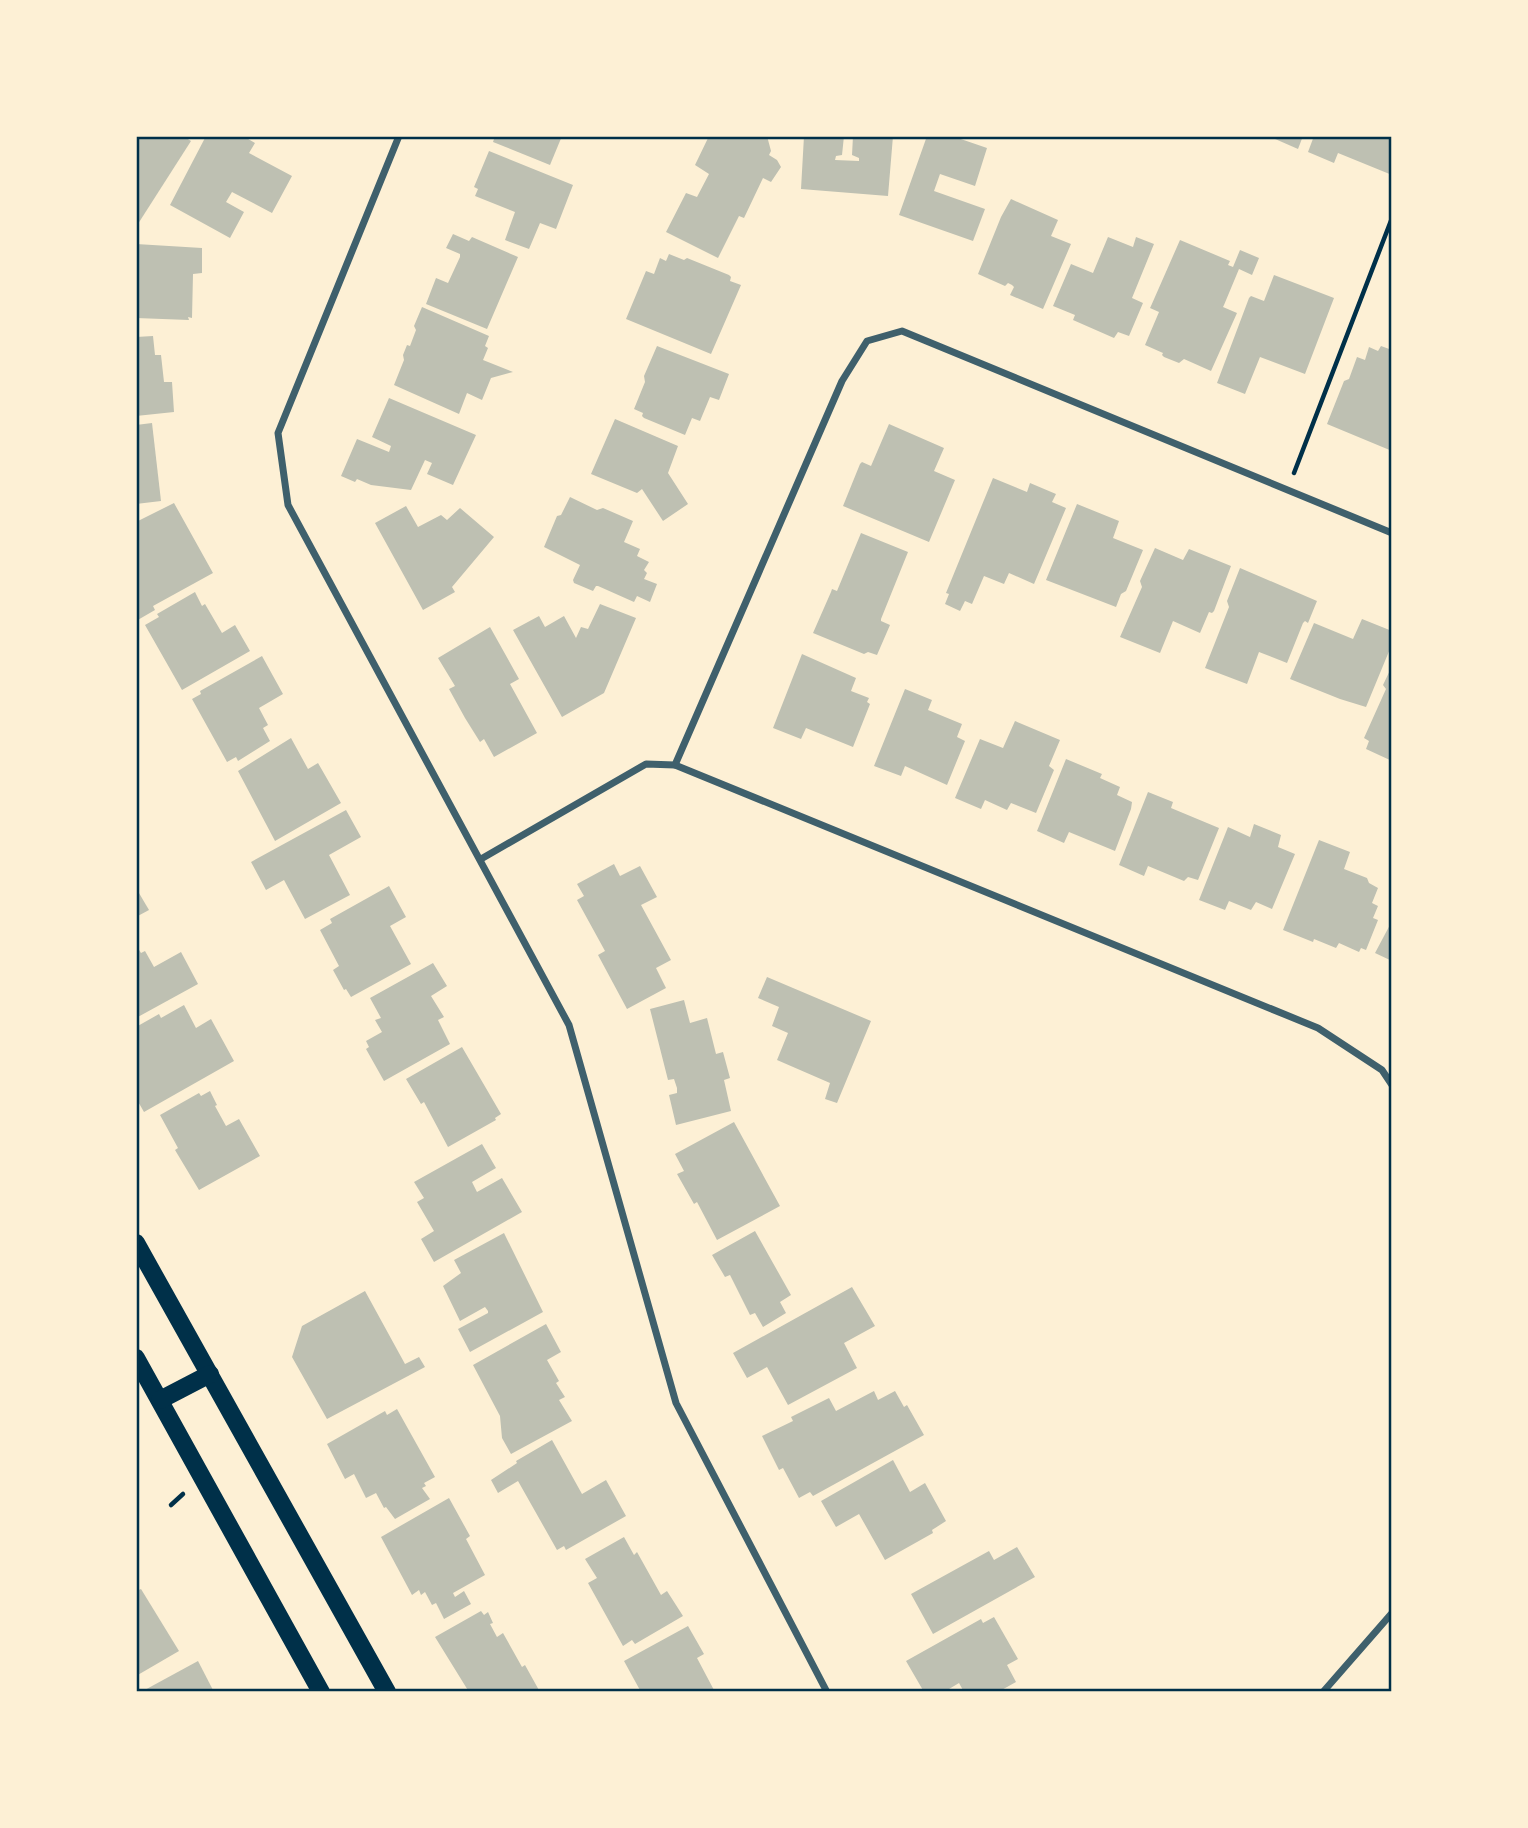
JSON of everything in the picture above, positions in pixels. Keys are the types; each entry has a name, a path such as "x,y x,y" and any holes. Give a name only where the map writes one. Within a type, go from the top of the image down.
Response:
{"main road":[{"path":"136,1243 387,1692"},
{"path":"136,1358 321,1692"},
{"path":"160,1400 209,1374"}],"street":[{"path":"399,136 278,433 288,505 569,1025 676,1403 827,1692"},
{"path":"675,765 842,381 867,341 902,331 1391,533"},
{"path":"481,859 646,764 675,765 1318,1028 1382,1070 1391,1085"},
{"path":"1323,1692 1391,1613"}],"path":[{"path":"1288,490 1391,218"}],"building":[{"path":"136,136 183,136 191,141 136,227"},
{"path":"206,136 243,136 255,143 249,153 292,176 272,213 232,192 226,202 244,212 230,238 170,205"},
{"path":"495,136 562,136 550,165 493,142"},
{"path":"709,136 767,136 771,151 769,155 777,160 781,167 771,182 763,178 744,218 739,216 718,258 666,232 686,193 697,197 709,174 695,165"},
{"path":"804,136 844,136 842,155 836,156 835,160 859,161 859,158 852,155 853,136 893,136 888,196 801,189"},
{"path":"927,136 952,136 987,148 975,186 940,174 934,191 985,209 973,241 899,215"},
{"path":"1268,136 1303,136 1298,149"},
{"path":"1314,136 1392,136 1392,175 1338,153 1334,163 1308,152"},
{"path":"489,151 573,185 556,229 540,223 529,249 505,240 515,212 475,196 478,189 474,187"},
{"path":"1011,199 1058,220 1051,236 1071,244 1043,309 1010,295 1014,287 1012,285 1008,283 1005,286 978,274"},
{"path":"453,234 469,241 472,237 518,257 487,329 426,304 436,278 448,283 460,257 460,254 446,248"},
{"path":"1108,237 1133,247 1136,237 1154,244 1132,298 1143,303 1129,336 1118,332 1114,338 1073,320 1075,315 1053,306 1071,264 1093,273"},
{"path":"1180,240 1230,261 1228,265 1233,267 1240,250 1259,258 1252,275 1239,269 1223,307 1237,313 1211,371 1184,359 1179,363 1145,345 1159,312 1150,308"},
{"path":"136,244 202,248 202,273 193,274 192,318 136,318"},
{"path":"669,254 684,260 687,258 729,275 730,281 741,285 711,354 626,319 646,271 654,274 660,258 666,261"},
{"path":"1274,275 1334,298 1305,374 1260,357 1245,394 1217,383 1249,298 1251,296 1264,301"},
{"path":"422,307 489,336 483,360 513,372 491,378 482,400 467,393 459,414 394,385 407,345 410,346 416,330 414,326"},
{"path":"153,336 155,355 161,355 164,382 172,382 174,412 136,416 136,337"},
{"path":"657,346 729,374 719,400 710,397 700,421 692,418 685,435 644,418 643,413 634,409"},
{"path":"1381,346 1392,350 1392,451 1327,424 1357,357 1365,360 1369,347 1378,351"},
{"path":"389,398 476,435 453,485 427,474 432,463 425,460 411,490 371,485 357,479 355,482 341,476 357,439 389,452 391,446 372,437"},
{"path":"615,419 678,446 668,473 688,504 663,521 642,489 637,493 591,474"},
{"path":"152,423 161,501 136,504 136,425"},
{"path":"889,424 944,448 934,471 955,480 929,542 843,506 860,464 862,462 871,466"},
{"path":"993,478 1027,492 1030,483 1056,494 1052,502 1066,508 1034,584 1009,573 1004,584 984,576 972,604 965,601 960,611 945,604 949,594 946,593"},
{"path":"570,497 597,510 603,508 633,521 624,542 640,549 637,556 649,562 644,570 647,573 644,579 657,584 650,602 637,596 634,602 598,586 593,591 574,583 580,565 544,547 557,516 561,515"},
{"path":"174,503 213,573 153,606 155,610 136,621 136,522"},
{"path":"1077,504 1119,521 1113,538 1143,550 1126,591 1121,594 1116,607 1046,580"},
{"path":"406,506 418,527 441,515 447,520 460,508 494,537 452,587 455,592 423,610 375,523"},
{"path":"861,533 908,552 881,619 890,625 877,655 868,652 864,654 813,633 832,589 837,591"},
{"path":"1155,548 1183,560 1189,549 1231,566 1214,611 1209,612 1200,633 1173,621 1160,653 1120,637 1142,587 1140,581"},
{"path":"1240,568 1317,601 1308,623 1303,623 1287,663 1259,652 1247,684 1205,668 1229,607 1227,601"},
{"path":"195,592 222,633 235,625 250,651 182,690 145,625 159,617 157,614"},
{"path":"600,604 636,618 604,693 562,717 513,630 539,616 545,627 564,616 576,638 581,627 588,629"},
{"path":"1362,619 1392,631 1392,644 1366,707 1290,679 1314,623 1353,639"},
{"path":"490,627 519,679 510,684 537,733 494,757 484,739 480,742 465,718 449,689 455,686 438,658"},
{"path":"802,654 856,678 851,691 869,698 867,702 870,704 853,747 806,728 801,739 773,728"},
{"path":"262,656 283,694 259,708 268,725 263,728 270,741 238,761 236,757 227,762 192,699 201,694 200,691"},
{"path":"1392,666 1392,761 1366,749 1369,741 1364,738 1386,689 1383,685"},
{"path":"905,689 932,700 928,710 962,724 957,737 965,741 947,785 905,766 901,776 874,766"},
{"path":"1015,721 1060,740 1049,766 1054,770 1036,813 1011,803 1007,810 985,800 981,809 955,798 980,739 1003,748"},
{"path":"291,738 308,769 318,763 341,803 275,841 238,771"},
{"path":"1066,759 1102,774 1100,778 1120,787 1117,795 1132,802 1115,851 1069,832 1064,843 1037,831"},
{"path":"1148,792 1173,802 1171,808 1219,828 1198,880 1188,877 1184,881 1148,866 1144,876 1119,865"},
{"path":"346,810 361,837 329,855 350,895 305,919 284,880 266,890 251,862"},
{"path":"1254,824 1281,835 1278,847 1295,854 1272,909 1256,902 1251,910 1229,901 1225,910 1199,900 1228,827 1250,837"},
{"path":"1319,840 1350,852 1344,869 1367,878 1369,883 1378,888 1372,903 1378,906 1373,918 1378,920 1366,950 1361,948 1359,952 1339,943 1336,948 1283,930"},
{"path":"614,864 620,876 640,866 657,897 641,905 671,960 656,968 666,988 627,1009 598,955 605,951 577,900 584,896 577,884"},
{"path":"389,886 406,917 390,926 411,964 351,997 333,970 339,966 320,930 332,923 330,919"},
{"path":"136,888 149,910 136,917"},
{"path":"1392,921 1392,961 1375,953"},
{"path":"136,945 141,953 145,951 154,967 181,952 198,984 136,1018"},
{"path":"433,963 447,986 431,996 444,1017 438,1020 450,1044 384,1081 366,1049 369,1047 366,1041 382,1032 375,1020 381,1018 370,998"},
{"path":"767,977 871,1021 837,1103 825,1099 830,1083 777,1060 788,1033 772,1026 779,1007 758,998"},
{"path":"684,1000 690,1023 707,1018 716,1054 723,1052 730,1078 724,1080 731,1111 676,1125 669,1095 677,1093 677,1088 674,1079 668,1080 650,1009"},
{"path":"184,1005 196,1028 211,1019 234,1061 144,1112 136,1098 136,1027 159,1014 161,1018"},
{"path":"462,1047 501,1114 496,1120 448,1147 424,1102 421,1104 406,1079"},
{"path":"210,1091 226,1126 239,1119 260,1156 199,1190 175,1150 178,1148 160,1115 199,1093 201,1096"},
{"path":"734,1122 780,1206 717,1240 697,1202 694,1204 677,1174 684,1171 675,1154"},
{"path":"482,1144 496,1168 472,1182 477,1192 502,1178 522,1212 434,1262 421,1239 434,1231 417,1202 424,1198 414,1182"},
{"path":"755,1231 791,1295 780,1302 786,1313 763,1327 755,1313 750,1315 730,1275 725,1277 712,1255"},
{"path":"504,1233 543,1312 470,1352 458,1329 488,1311 485,1307 460,1321 443,1286 461,1273 454,1260"},
{"path":"852,1287 875,1326 844,1343 857,1368 788,1405 767,1367 747,1378 733,1353"},
{"path":"365,1291 405,1364 419,1357 425,1367 327,1419 292,1357 302,1326"},
{"path":"546,1324 561,1352 547,1360 565,1397 559,1400 572,1421 511,1454 502,1438 500,1416 473,1365"},
{"path":"874,1391 878,1400 895,1391 904,1407 907,1405 924,1435 813,1496 810,1492 799,1498 783,1468 779,1470 762,1436 793,1421 791,1417 829,1398 836,1411"},
{"path":"397,1409 435,1477 424,1483 426,1486 422,1488 430,1499 395,1519 386,1507 384,1508 376,1493 366,1498 354,1474 345,1479 327,1444 385,1411 387,1415"},
{"path":"552,1440 582,1494 606,1480 626,1516 566,1550 564,1546 557,1550 518,1481 498,1493 491,1480 517,1463 516,1461"},
{"path":"893,1460 910,1492 925,1483 946,1521 932,1530 933,1533 885,1560 859,1514 836,1527 821,1501"},
{"path":"449,1498 470,1536 466,1539 485,1575 453,1593 455,1597 464,1591 471,1604 444,1619 436,1603 432,1605 425,1592 421,1595 419,1590 412,1595 381,1537"},
{"path":"624,1537 634,1555 637,1552 661,1595 667,1591 683,1616 635,1644 632,1640 623,1646 588,1583 597,1578 585,1559"},
{"path":"1017,1547 1035,1577 933,1634 911,1594 989,1551 994,1560"},
{"path":"141,1589 179,1651 136,1676 136,1591"},
{"path":"481,1611 484,1615 488,1612 493,1623 490,1624 497,1637 503,1633 540,1692 469,1692 435,1637"},
{"path":"994,1617 1018,1659 1007,1665 1016,1682 998,1692 964,1692 959,1683 944,1692 924,1692 906,1661 981,1619 983,1623"},
{"path":"688,1626 704,1654 697,1658 715,1692 641,1692 624,1661"},
{"path":"198,1661 214,1692 141,1692"}]}
